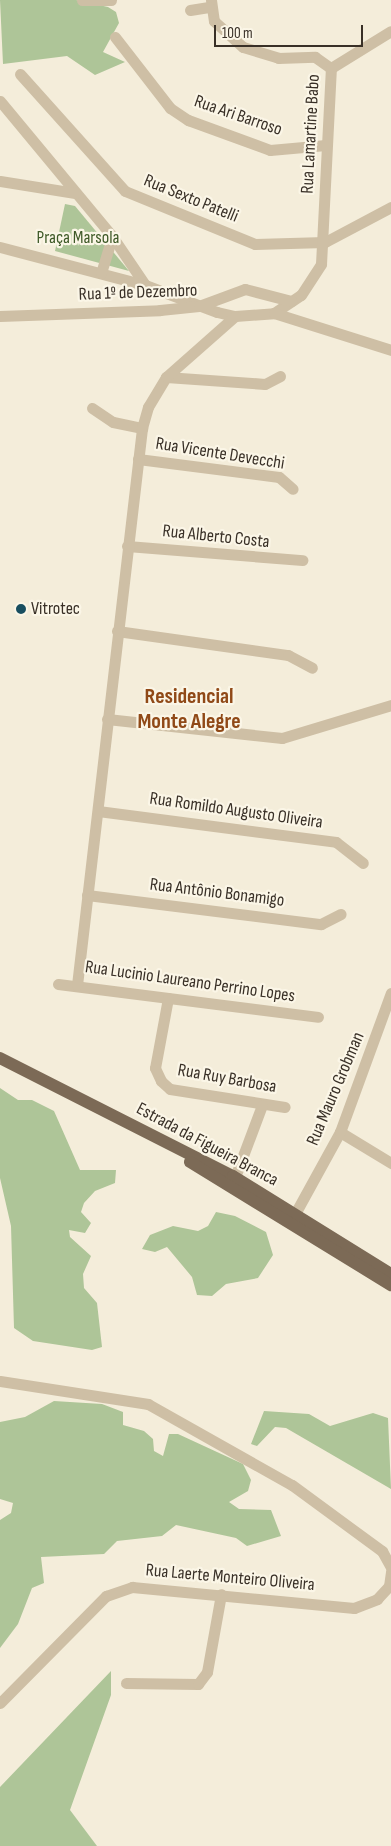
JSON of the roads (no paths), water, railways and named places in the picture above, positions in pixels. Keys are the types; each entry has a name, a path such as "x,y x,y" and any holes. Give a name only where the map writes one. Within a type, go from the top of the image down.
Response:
{"main road":[{"name":"Estrada da Figueira Branca","path":"0,1058 145,1131 391,1274"},
{"path":"293,1217 391,1285"}],"street":[{"path":"82,0 110,0"},
{"path":"190,10 210,3 226,35 243,47 278,58 315,57 331,68"},
{"name":"Rua Lamartine Babo","path":"325,242 326,145 331,68 391,30"},
{"name":"Rua Ari Barroso","path":"115,37 170,108 188,120 270,150 326,145"},
{"name":"Rua Sexto Patelli","path":"20,74 125,191 256,244 325,242 391,207"},
{"path":"0,101 54,171 112,236 145,285"},
{"path":"36,189 54,171"},
{"path":"0,180 36,189 75,193"},
{"path":"101,273 112,236"},
{"path":"274,313 291,301 315,277 325,242"},
{"path":"0,247 145,285 199,306 231,291 244,290 291,301"},
{"name":"Rua 1º de Dezembro","path":"0,316 199,306 235,316 274,313"},
{"path":"274,313 391,350"},
{"path":"77,985 142,428 148,407 166,376 235,316"},
{"path":"166,376 265,384 280,376"},
{"path":"92,408 113,422 142,428"},
{"name":"Rua Vicente Devecchi","path":"138,459 279,477 293,489"},
{"name":"Rua Alberto Costa","path":"127,546 302,560"},
{"path":"117,631 288,655 312,668"},
{"path":"107,719 282,738 301,734 391,705"},
{"name":"Rua Romildo Augusto Oliveira","path":"98,810 336,842 363,863"},
{"name":"Rua Antônio Bonamigo","path":"87,894 321,924 340,914"},
{"name":"Rua Lucinio Laureano Perrino Lopes","path":"58,984 318,1017"},
{"name":"Rua Mauro Grobman","path":"293,1217 340,1132 391,993"},
{"name":"Rua Ruy Barbosa","path":"168,998 155,1068 160,1081 170,1089 262,1105 285,1107"},
{"path":"232,1181 262,1105"},
{"path":"340,1132 391,1163"},
{"path":"0,1380 148,1404 292,1485 382,1551 391,1567"},
{"name":"Rua Laerte Monteiro Oliveira","path":"0,1703 106,1596 132,1587 354,1608 377,1599 389,1586 391,1571"},
{"path":"126,1684 198,1684 207,1672 221,1594"}],"place":[{"name":"Vitrotec","path":"21,609"}],"district":[{"name":"Residencial Monte Alegre","path":"189,708"}],"park label":[{"name":"Praça Marsola","path":"78,238"}]}
